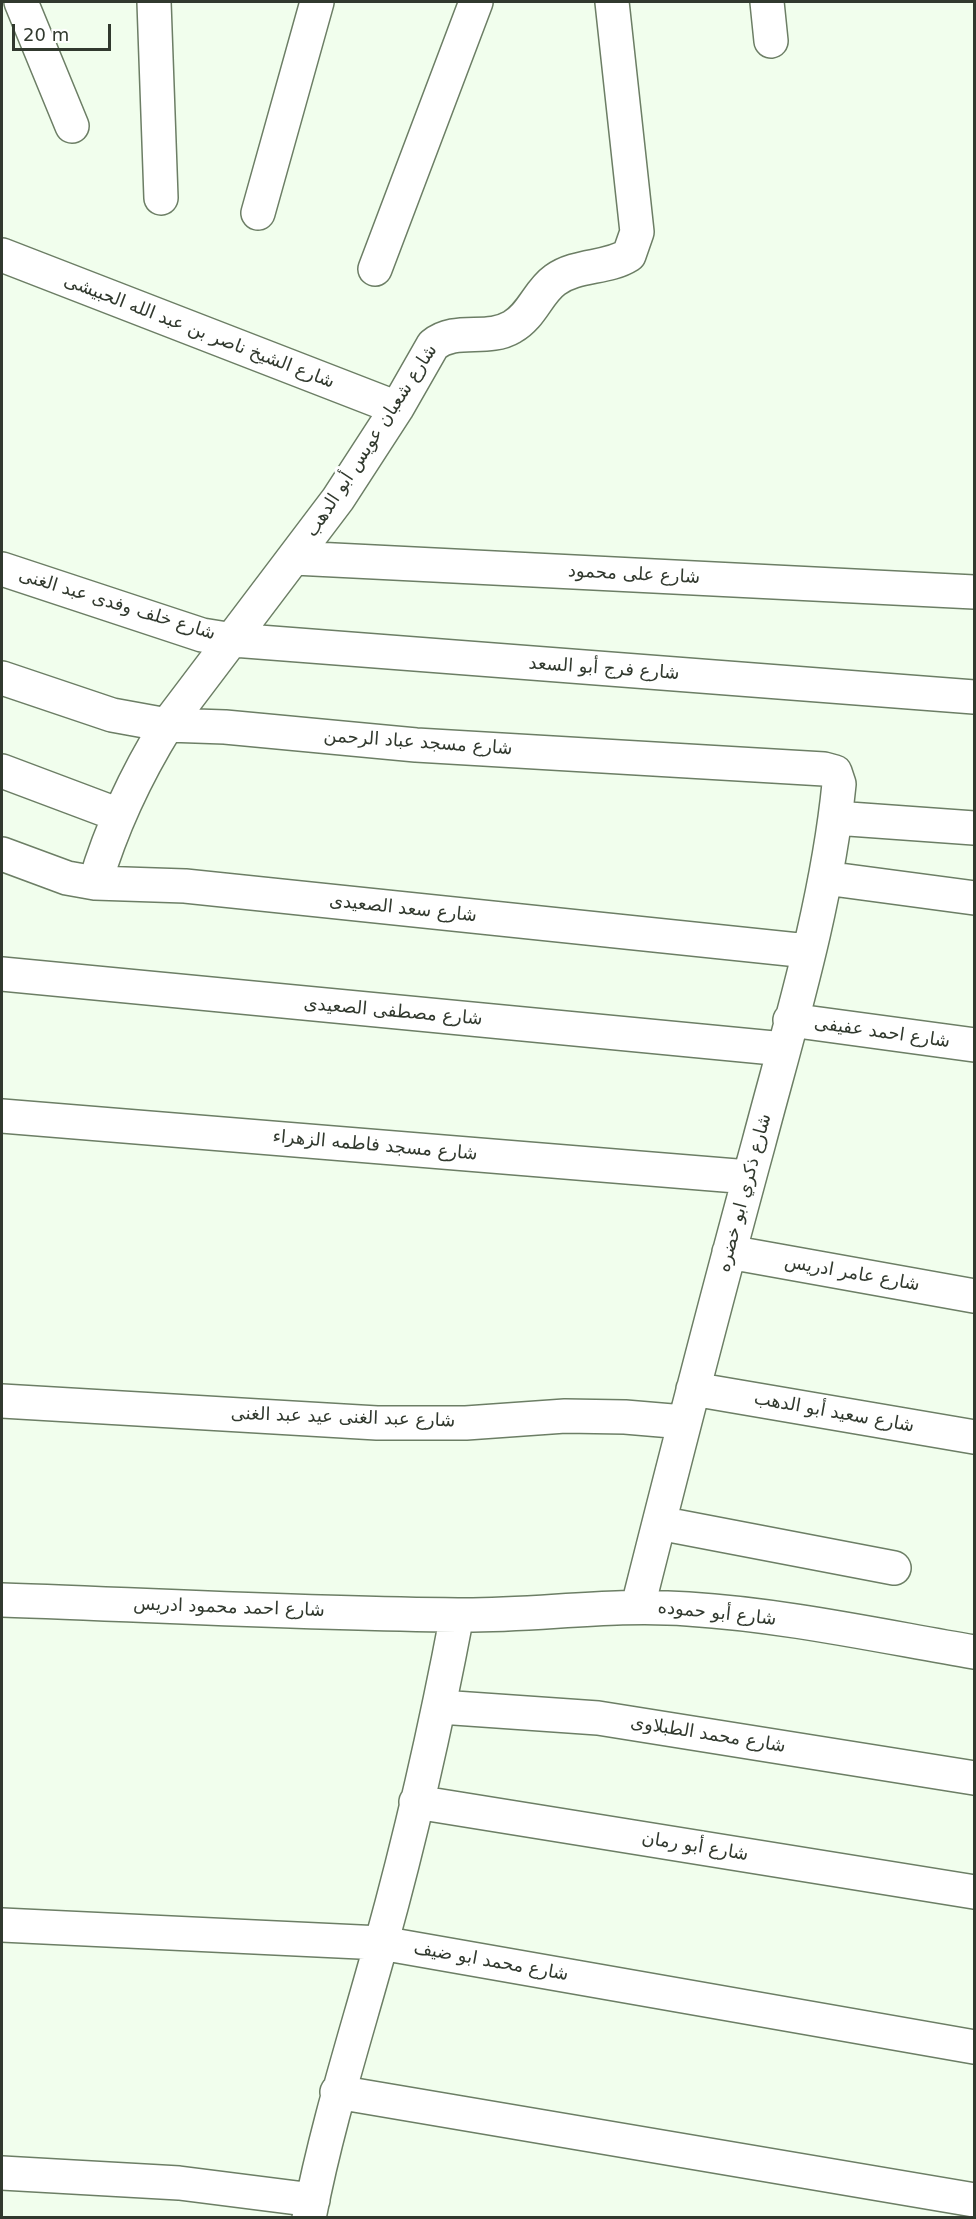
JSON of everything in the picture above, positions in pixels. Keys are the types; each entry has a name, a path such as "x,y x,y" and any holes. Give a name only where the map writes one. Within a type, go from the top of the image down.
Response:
{"street":[{"path":"21,2 72,126"},
{"path":"154,2 161,198"},
{"path":"258,213 317,2"},
{"path":"375,269 476,2"},
{"name":"شارع شعبان عويس أبو الدهب","path":"95,883 119,815 138,774 167,725 338,499 397,408 426,353 442,338 496,333 512,328 525,318 554,280 576,271 619,261 629,255 637,232 612,2"},
{"path":"767,2 771,41"},
{"name":"شارع الشيخ ناصر بن عبد الله الحبيشى","path":"2,255 397,408"},
{"name":"شارع على محمود","path":"294,558 975,592"},
{"name":"شارع خلف وفدى عبد الغنى","path":"2,569 202,635 233,640"},
{"name":"شارع فرج أبو السعد","path":"233,640 975,696"},
{"name":"شارع مسجد عباد الرحمن","path":"2,678 112,715 167,725 225,727 416,745 824,768 835,772 837,777"},
{"path":"2,771 119,815"},
{"name":"شارع ذكري ابو خضره","path":"638,1606 808,951 825,878 835,818 837,777"},
{"path":"835,818 975,828"},
{"name":"شارع سعد الصعيدى","path":"2,854 67,878 95,883 184,886 808,951"},
{"path":"825,878 975,898"},
{"name":"شارع مصطفى الصعيدى","path":"2,974 787,1035"},
{"name":"شارع احمد عفيفى","path":"787,1035 975,1045"},
{"name":"شارع مسجد فاطمه الزهراء","path":"2,1116 749,1177"},
{"name":"شارع عامر ادريس","path":"729,1252 975,1296"},
{"name":"شارع سعيد أبو الدهب","path":"693,1389 975,1437"},
{"name":"شارع عبد الغنى عيد عبد الغنى","path":"2,1401 377,1423 466,1423 565,1416 625,1417 684,1422"},
{"path":"659,1523 894,1568"},
{"name":"شارع احمد محمود ادريس","path":"2,1600 457,1615"},
{"name":"شارع أبو حموده","path":"457,1615 566,1612 638,1606 739,1614 975,1652"},
{"path":"2,2173 179,2183 311,2209 338,2092 381,1943 440,1707 457,1615"},
{"name":"شارع محمد الطبلاوى","path":"440,1707 598,1718 975,1778"},
{"name":"شارع أبو رمان","path":"416,1802 975,1892"},
{"name":"شارع محمد ابو ضيف","path":"2,1925 381,1943 975,2047"},
{"path":"338,2092 975,2200"}]}
